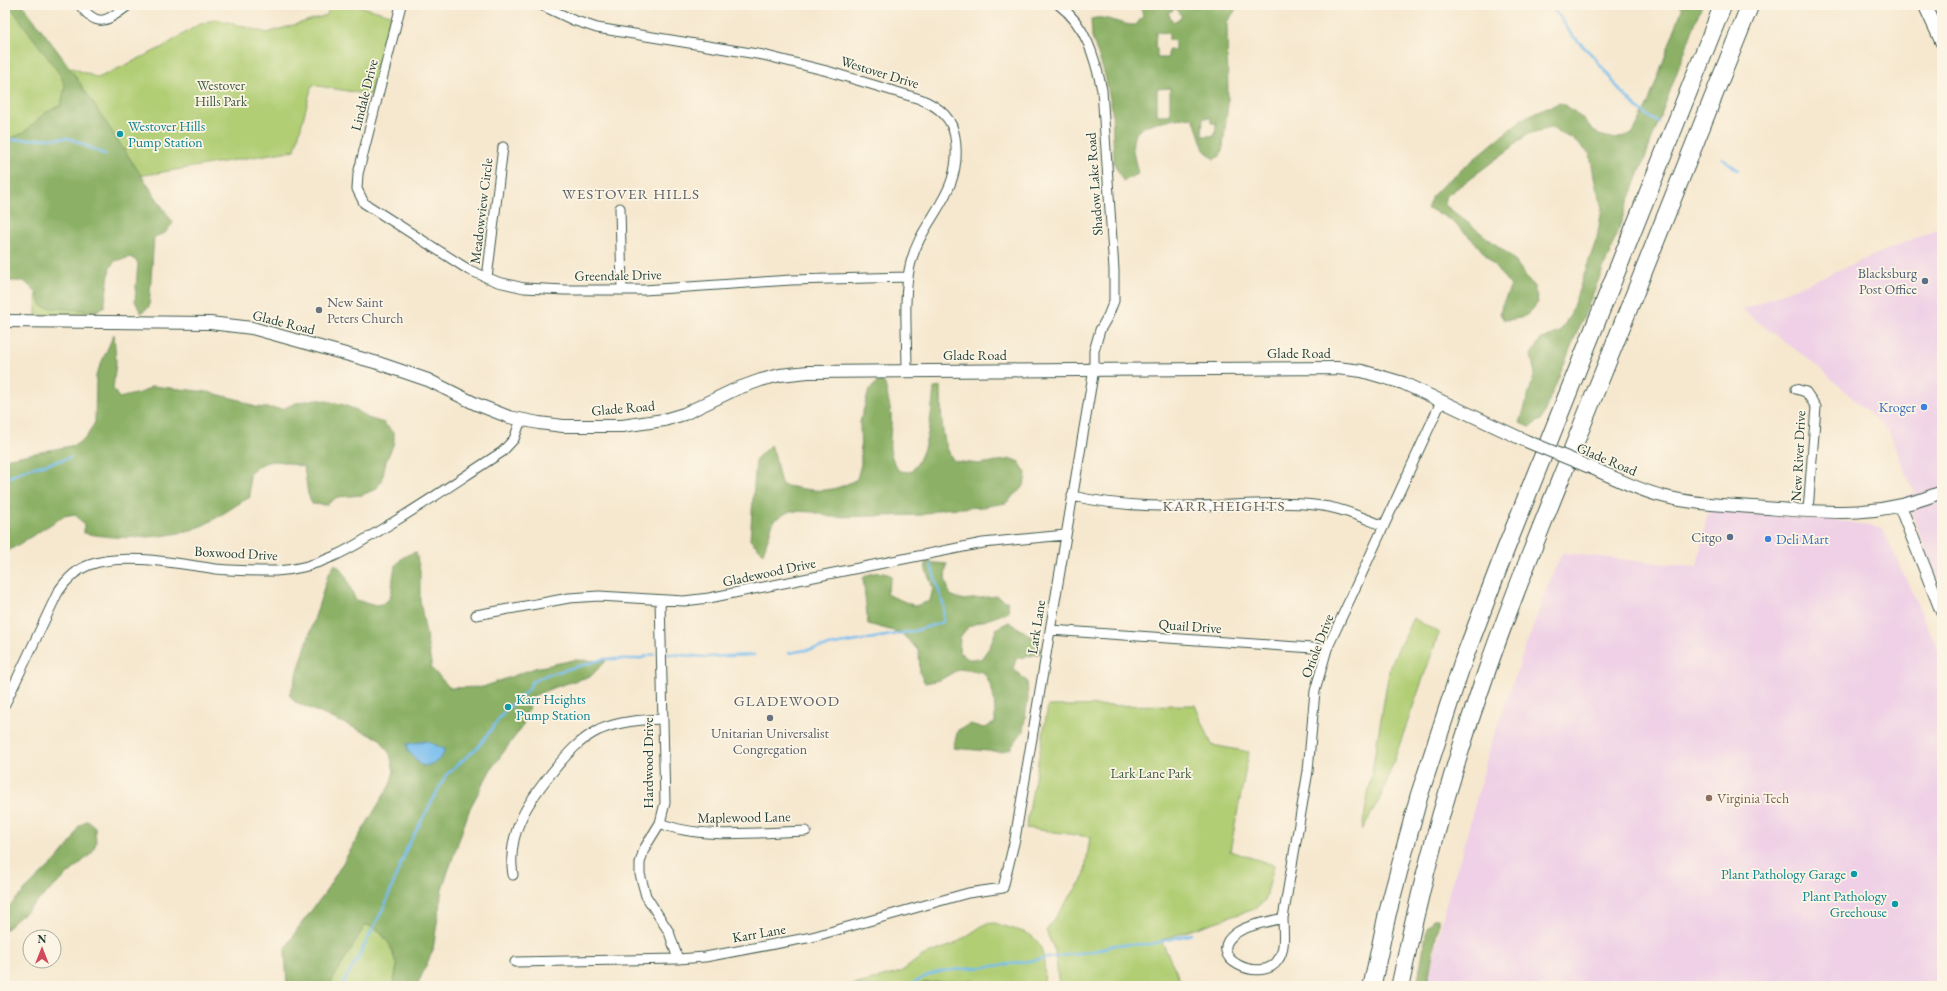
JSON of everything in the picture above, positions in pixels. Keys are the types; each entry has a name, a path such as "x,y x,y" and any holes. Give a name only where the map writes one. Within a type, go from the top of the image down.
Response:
{"highway":[{"path":"1372,986 1387,915 1414,816 1433,750 1463,661 1505,551 1723,5"},
{"path":"1400,986 1418,904 1438,824 1462,743 1487,670 1533,548 1750,5"}],"main road":[{"path":"1925,5 1942,42"}],"street":[{"path":"80,5 89,16 100,21 110,19 129,5"},
{"name":"Lindale Drive","path":"358,191 358,174 401,5"},
{"name":"Westover Drive","path":"541,5 573,20 604,30 715,46 800,64 914,97 939,108 947,116 954,133 957,155 955,170 946,196 914,253 908,277 907,370"},
{"name":"Shadow Lake Road","path":"1059,5 1067,11 1084,32 1096,63 1102,90 1114,270 1114,301 1100,330 1094,351 1094,369"},
{"name":"Meadowview Circle","path":"487,278 503,147"},
{"name":"Greendale Drive","path":"358,191 364,203 451,260 487,278 513,286 536,289 622,290 791,280 908,277"},
{"path":"620,208 622,290"},
{"name":"Glade Road","path":"5,321 210,323 252,328 378,363 428,380 476,404 521,420 563,426 608,427 641,424 684,414 736,390 780,375 808,372 907,370 1337,368 1362,371 1387,377 1415,388 1441,402 1526,441 1629,485 1673,499 1714,504 1855,513 1900,506 1942,492"},
{"name":"Lark Lane","path":"1003,888 1015,839 1094,369"},
{"name":"New River Drive","path":"1796,389 1806,392 1816,407 1808,511"},
{"name":"Oriole Drive","path":"1283,918 1248,927 1236,933 1227,942 1226,947 1229,959 1236,965 1261,970 1270,968 1281,956 1283,942 1283,918 1308,771 1315,691 1327,649 1441,402"},
{"name":"Boxwood Drive","path":"5,704 58,592 70,576 79,570 100,562 115,560 167,562 218,569 258,571 291,569 323,562 345,551 399,519 502,452 514,439 521,420"},
{"path":"1072,496 1113,504 1148,507 1265,504 1311,505 1344,511 1384,526"},
{"path":"1900,506 1942,612"},
{"name":"Gladewood Drive","path":"476,614 569,598 598,596 660,600 709,598 983,543 1066,535"},
{"name":"Hardwood Drive","path":"660,600 664,803 660,823 644,849 640,863 640,874 646,896 669,932 678,959"},
{"name":"Quail Drive","path":"1050,630 1327,649"},
{"path":"512,875 513,842 521,816 532,798 571,749 591,734 613,725 631,721 662,719"},
{"name":"Maplewood Lane","path":"660,823 684,831 702,833 806,831"},
{"name":"Karr Lane","path":"515,962 678,959 705,957 812,937 968,894 1003,888"}],"shaded area":[{"path":"1942,227 1942,590 1905,496 1914,493 1889,432 1819,367 1742,310"},
{"name":"Virginia Tech","path":"1708,510 1849,522 1883,529 1942,658 1942,986 1427,986 1449,891 1462,853 1491,743 1549,582 1562,553 1697,567"}],"green space":[{"name":"Westover Hills Park","path":"5,5 17,5 57,62 98,78 161,48 198,25 216,19 267,33 327,15 330,5 355,5 391,15 371,95 312,85 295,150 139,176 105,261 97,315 36,315 37,276 5,275"},
{"path":"9,5 23,5 65,61 173,223 165,233 154,237 149,307 141,313 135,301 138,263 132,257 115,261 110,268 104,308 92,311 43,307 36,292 24,281 5,281 5,141 23,133 45,113 61,105 65,87 61,76"},
{"path":"1140,5 1239,5 1227,22 1228,103 1223,147 1220,156 1214,159 1204,150 1193,117 1160,121 1144,127 1138,131 1134,137 1133,150 1138,174 1123,181 1114,163 1112,109 1105,75 1092,37 1091,19 1102,18 1125,24 1136,25 1143,16","holes":["1176,8 1182,17 1173,22 1168,13","1156,32 1169,33 1169,40 1175,40 1175,50 1168,50 1168,58 1157,58 1157,49 1155,48","1170,88 1170,115 1157,115 1157,89","1203,118 1211,118 1211,123 1216,123 1215,136 1202,136"]},
{"path":"1678,5 1702,5 1608,257 1541,420 1529,427 1520,423 1535,373 1531,355 1540,340 1560,332 1570,315 1597,238 1602,208 1590,154 1572,139 1551,128 1527,134 1511,148 1445,197 1445,205 1512,257 1534,287 1538,302 1528,314 1520,318 1504,320 1500,314 1502,305 1511,286 1474,241 1451,221 1427,209 1432,196 1443,185 1522,119 1545,108 1561,103 1574,111 1599,135 1616,139 1633,133 1648,104 1682,9"},
{"path":"114,334 116,362 113,389 119,398 143,392 152,386 208,392 240,400 255,407 282,409 296,403 316,399 341,404 357,410 368,418 384,423 394,434 394,443 386,461 382,480 376,489 362,495 337,497 326,505 312,504 308,494 304,467 275,461 269,462 257,467 249,473 250,497 194,529 154,537 110,537 84,533 84,525 75,514 64,516 5,553 5,459 75,445 86,438 95,422 96,375"},
{"path":"880,380 885,384 891,411 890,450 894,463 899,471 911,472 922,454 928,432 934,388 941,387 942,425 949,453 954,461 979,464 1012,459 1019,462 1026,473 1024,486 1006,503 982,507 942,509 922,515 830,517 813,512 790,511 774,520 763,553 750,540 756,459 770,445 773,450 782,485 812,490 829,490 838,488 857,479 861,464 860,422 869,390"},
{"path":"416,552 420,571 420,600 432,669 450,688 483,687 535,668 574,660 606,661 591,676 555,687 533,696 522,727 491,769 470,808 442,889 433,950 417,986 393,986 397,966 390,945 380,931 366,924 329,986 287,986 285,950 298,928 324,894 390,785 394,771 390,754 380,739 295,702 289,694 294,684 328,575 335,564 344,572 355,599 373,605 384,603 389,598 392,591 394,573 397,564 404,557"},
{"path":"925,562 947,564 945,578 950,595 963,600 996,596 1008,602 1009,612 969,626 960,637 959,652 968,659 981,659 989,648 997,628 1009,622 1036,639 1042,653 1016,659 1013,669 1027,681 1028,699 1023,731 1010,749 1000,752 953,748 958,730 970,724 984,728 995,723 992,690 983,672 959,669 940,680 925,683 920,673 919,651 901,633 868,624 863,578 878,572 892,576 886,594 915,606 930,601 933,588 926,570"},
{"path":"1413,618 1439,633 1381,797 1362,830 1390,666"},
{"name":"Lark Lane Park","path":"1195,705 1212,745 1249,752 1230,851 1274,865 1265,901 1254,909 1161,940 1183,986 1059,986 1055,951 1046,931 1084,877 1090,837 1026,828 1048,706"},
{"path":"87,820 95,827 96,843 92,853 5,930 5,910 58,858 73,840 78,827"},
{"path":"1433,919 1438,919 1438,926 1427,986 1417,986 1427,928"},
{"path":"995,923 1024,932 1032,936 1037,941 1043,955 1045,971 1044,986 980,986 972,980 926,983 907,986 850,986 901,972 922,956 953,945 985,924"},
{"path":"365,924 380,931 390,945 397,966 393,986 329,986"},
{"path":"972,980 980,986 910,986 926,983"}],"water":[{"path":"427,741 444,749 444,753 440,759 435,762 422,766 408,751 407,744"}],"waterway":[{"path":"1549,5 1560,17 1571,34 1595,58 1622,93 1641,111 1659,123"},
{"path":"5,140 69,138 106,155"},
{"path":"1722,158 1738,170"},
{"path":"5,479 27,469 70,458"},
{"path":"789,653 914,631 943,622 944,607 931,565"},
{"path":"341,986 357,960 385,905 407,848 446,775 479,746 505,711 529,689 532,682 546,675 605,659 638,659 654,654"},
{"path":"668,654 706,657 754,655"},
{"path":"907,986 931,974 943,971 1004,965 1099,950 1114,945 1151,944 1191,934"}],"place":[{"name":"Westover Hills Pump Station","path":"120,134"},
{"name":"Blacksburg Post Office","path":"1925,281"},
{"name":"New Saint Peters Church","path":"319,310"},
{"name":"Kroger","path":"1924,407"},
{"name":"Citgo","path":"1730,537"},
{"name":"Deli Mart","path":"1768,539"},
{"name":"Karr Heights Pump Station","path":"508,707"},
{"name":"Unitarian Universalist Congregation","path":"770,718"},
{"name":"Virginia Tech","path":"1709,798"},
{"name":"Plant Pathology Garage","path":"1854,874"},
{"name":"Plant Pathology Greehouse","path":"1895,904"}],"district":[{"name":"WESTOVER HILLS","path":"631,193"},
{"name":"KARR HEIGHTS","path":"1224,505"},
{"name":"GLADEWOOD","path":"787,700"}]}
